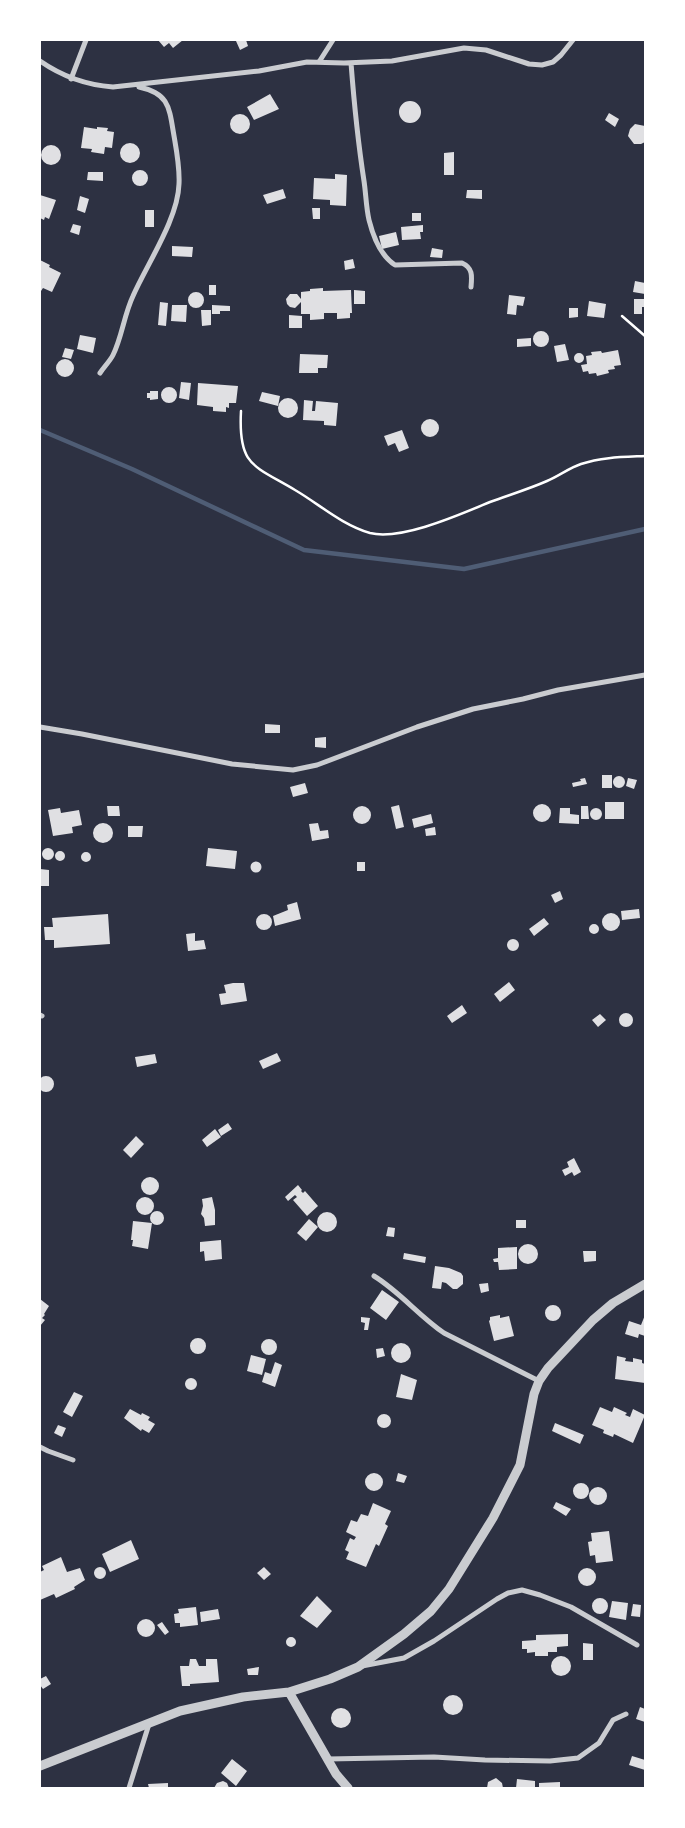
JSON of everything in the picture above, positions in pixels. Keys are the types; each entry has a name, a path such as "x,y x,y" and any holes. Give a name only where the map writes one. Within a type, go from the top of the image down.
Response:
{"street":[{"path":"71,79 86,40"},
{"path":"320,62 333,40"},
{"path":"40,61 54,71 71,79 94,86 113,87 259,71 307,62 351,63 392,61 464,48 486,50 529,64 542,65 553,62 573,40"},
{"path":"351,63 357,133 369,219 383,254 390,262 396,265 462,263 471,271 471,287"},
{"path":"100,373 113,354 132,298 168,223 177,201 179,183 170,110 166,102 157,93 131,86"},
{"path":"40,727 232,764 293,770 318,765 473,709 558,690 645,675"},
{"path":"374,1276 387,1284 430,1324 444,1333 538,1381"},
{"path":"358,1667 431,1611 449,1589 493,1518 520,1465 538,1381 593,1320 613,1302 645,1284"},
{"path":"40,1446 48,1452 73,1460"},
{"path":"40,1766 180,1712 207,1704 243,1697 289,1692 330,1679 358,1667 404,1658 434,1641 497,1599 522,1590 571,1607 637,1644"},
{"path":"289,1692 336,1774 348,1788"},
{"path":"328,1759 434,1757 550,1761 578,1758 599,1743 613,1720 626,1714"},
{"path":"129,1788 149,1723"}],"path":[{"path":"622,316 645,336"},
{"path":"241,411 241,441 249,461 256,468 296,490 340,519 371,533 399,533 449,520 547,481 580,464 608,457 645,456"}],"building":[{"path":"158,40 183,40 173,48 169,43 164,47"},
{"path":"246,40 248,46 240,50 236,41"},
{"path":"270,94 279,109 254,120 247,107"},
{"path":"410,101 418,104 421,112 418,120 410,123 402,120 399,112 402,104"},
{"path":"609,113 619,119 615,127 605,120"},
{"path":"240,114 247,117 250,124 247,131 240,134 233,131 230,124 233,117"},
{"path":"635,124 645,126 645,142 641,144 634,144 628,136 630,129"},
{"path":"84,127 108,128 107,131 114,132 112,148 105,147 104,154 91,152 92,149 81,148"},
{"path":"130,143 137,146 140,153 137,160 130,163 123,160 120,153 123,146"},
{"path":"51,145 58,148 61,155 58,162 51,165 44,162 41,155 44,148"},
{"path":"454,152 454,175 444,175 444,153"},
{"path":"137,170 143,170 148,175 146,184 137,186 132,181 132,175"},
{"path":"88,172 103,172 103,181 87,180"},
{"path":"335,174 347,175 346,206 330,205 330,200 313,199 314,178 335,179"},
{"path":"283,189 286,198 267,204 263,195"},
{"path":"467,190 482,190 482,199 466,198"},
{"path":"40,195 56,200 49,219 45,217 44,220 40,218"},
{"path":"80,196 89,199 85,213 77,210"},
{"path":"312,208 320,208 320,219 313,219"},
{"path":"145,210 154,210 154,227 145,227"},
{"path":"412,213 421,213 421,221 412,221"},
{"path":"73,224 81,226 79,235 70,232"},
{"path":"423,225 423,232 420,232 421,239 402,240 401,227"},
{"path":"396,232 399,245 382,249 379,236"},
{"path":"172,246 193,247 192,257 172,256"},
{"path":"432,248 443,250 442,258 430,257"},
{"path":"353,259 355,268 345,270 344,261"},
{"path":"40,260 61,273 52,292 43,288 40,291"},
{"path":"635,281 645,283 645,294 633,292"},
{"path":"209,285 216,285 216,295 209,295"},
{"path":"323,288 323,291 351,290 352,313 350,313 350,318 337,319 337,313 324,313 324,319 310,320 310,314 301,314 301,302 295,308 287,304 286,299 290,294 297,294 301,299 301,292"},
{"path":"354,290 365,291 365,304 354,304"},
{"path":"196,292 202,294 204,300 202,306 196,308 190,306 188,300 190,294"},
{"path":"509,295 525,297 523,306 517,305 516,315 507,314"},
{"path":"634,299 645,299 645,307 642,307 642,314 634,314"},
{"path":"589,301 606,304 604,318 587,316"},
{"path":"160,302 168,303 166,326 158,325"},
{"path":"172,305 187,305 186,322 171,321"},
{"path":"212,305 230,306 230,311 220,311 220,314 212,314"},
{"path":"569,308 578,308 578,317 569,318"},
{"path":"201,310 211,310 211,325 202,326"},
{"path":"289,315 302,316 302,328 289,328"},
{"path":"541,331 547,333 549,339 547,345 541,347 535,345 533,339 535,333"},
{"path":"80,335 96,338 93,353 77,349"},
{"path":"531,338 531,346 517,347 517,339"},
{"path":"565,344 569,360 557,362 554,346"},
{"path":"65,348 74,350 71,359 62,357"},
{"path":"618,350 621,365 614,366 615,369 608,370 609,373 597,376 596,373 589,374 588,371 583,372 581,365 587,364 586,356 592,355 591,352 601,351 602,353"},
{"path":"577,353 581,353 584,358 583,362 577,363 574,360 574,356"},
{"path":"300,354 328,355 327,368 318,368 318,373 299,373"},
{"path":"65,359 71,362 74,368 71,374 65,377 59,374 56,368 59,362"},
{"path":"181,382 191,383 189,400 179,398"},
{"path":"198,383 238,386 236,403 229,403 229,408 226,407 226,412 213,411 213,407 197,405"},
{"path":"169,387 175,389 177,395 175,401 169,403 163,401 161,395 163,389"},
{"path":"150,391 158,391 158,399 150,400 150,398 147,398 147,393 150,393"},
{"path":"262,392 280,396 278,406 259,401"},
{"path":"288,398 295,401 298,408 295,415 288,418 281,415 278,408 281,401"},
{"path":"304,400 313,401 312,411 315,411 316,401 338,403 336,426 324,425 324,421 303,420"},
{"path":"426,419 434,419 439,424 437,435 426,437 421,432 421,424"},
{"path":"402,430 409,448 399,452 395,443 388,446 384,436"},
{"path":"265,724 280,725 280,733 265,733"},
{"path":"326,737 326,748 315,747 315,738"},
{"path":"602,775 612,775 612,788 602,788"},
{"path":"621,776 624,777 624,787 617,788 614,787 613,780 614,777"},
{"path":"585,778 587,784 573,787 572,783"},
{"path":"628,778 637,780 634,789 626,786"},
{"path":"305,783 308,793 293,797 290,787"},
{"path":"605,802 624,802 624,819 605,819"},
{"path":"542,804 548,807 551,813 548,819 542,822 536,819 533,813 536,807"},
{"path":"399,805 404,827 396,829 391,807"},
{"path":"107,806 119,806 120,816 108,816"},
{"path":"358,806 366,806 371,811 369,822 358,824 353,819 353,811"},
{"path":"581,806 588,806 589,819 581,819"},
{"path":"60,808 61,813 79,810 82,825 72,827 73,833 53,836 48,810"},
{"path":"560,808 570,808 570,814 579,815 579,824 559,823"},
{"path":"598,808 601,809 601,819 594,820 591,819 590,812 591,809"},
{"path":"431,814 433,823 414,828 412,819"},
{"path":"103,823 110,826 113,833 110,840 103,843 96,840 93,833 96,826"},
{"path":"318,823 320,831 328,830 329,838 312,841 309,824"},
{"path":"128,826 143,826 142,837 128,837"},
{"path":"435,827 436,835 426,836 425,829"},
{"path":"46,848 50,848 54,854 50,860 46,860 42,856 42,852"},
{"path":"208,848 237,851 235,869 206,866"},
{"path":"58,851 62,851 65,856 64,860 58,861 55,858 55,854"},
{"path":"86,852 91,857 86,862 81,857"},
{"path":"256,861 262,867 256,873 250,867"},
{"path":"357,862 365,862 365,871 357,871"},
{"path":"40,869 49,870 49,886 40,886"},
{"path":"560,891 563,899 555,903 551,895"},
{"path":"297,902 301,919 275,926 273,916 288,910 287,905"},
{"path":"639,909 640,918 622,920 621,911"},
{"path":"611,913 617,916 620,922 617,928 611,931 605,928 602,922 605,916"},
{"path":"108,914 110,944 54,948 54,940 45,940 44,927 53,927 52,918"},
{"path":"261,914 267,914 272,919 270,928 261,930 256,925 256,919"},
{"path":"544,918 549,924 534,936 529,929"},
{"path":"592,924 596,924 599,929 598,933 592,934 589,931 589,927"},
{"path":"195,933 195,941 204,940 206,949 188,951 186,934"},
{"path":"515,939 518,940 518,950 511,951 508,950 507,943 508,940"},
{"path":"509,982 515,990 500,1002 494,994"},
{"path":"244,983 247,1001 221,1005 219,994 226,993 224,985"},
{"path":"462,1005 467,1013 452,1023 447,1016"},
{"path":"623,1013 629,1013 633,1020 629,1027 623,1027 619,1023 619,1017"},
{"path":"600,1014 606,1020 598,1027 592,1020"},
{"path":"277,1053 281,1061 263,1069 259,1061"},
{"path":"155,1054 157,1063 137,1067 135,1057"},
{"path":"46,1076 52,1078 54,1084 52,1090 46,1092 40,1090 38,1084 40,1078"},
{"path":"228,1123 232,1129 221,1136 218,1130"},
{"path":"215,1129 221,1137 207,1147 202,1140"},
{"path":"136,1136 144,1144 131,1158 123,1150"},
{"path":"574,1158 581,1172 574,1176 572,1172 565,1176 562,1170 569,1167 567,1162"},
{"path":"150,1177 158,1182 159,1186 154,1194 150,1195 142,1190 141,1186 146,1178"},
{"path":"298,1185 301,1191 303,1193 305,1191 318,1206 307,1216 293,1200 297,1197 295,1195 288,1201 285,1197"},
{"path":"145,1197 151,1200 154,1206 151,1212 145,1215 139,1212 136,1206 139,1200"},
{"path":"212,1197 215,1210 215,1225 205,1226 204,1218 201,1214 202,1199"},
{"path":"157,1211 162,1213 164,1218 162,1223 157,1225 152,1223 150,1218 152,1213"},
{"path":"327,1212 334,1215 337,1222 334,1229 327,1232 320,1229 317,1222 320,1215"},
{"path":"309,1219 318,1227 306,1241 297,1233"},
{"path":"516,1220 526,1220 526,1228 516,1228"},
{"path":"133,1221 152,1223 148,1249 132,1246"},
{"path":"388,1227 395,1228 394,1237 386,1236"},
{"path":"221,1240 222,1259 205,1261 204,1251 200,1252 200,1242"},
{"path":"524,1244 532,1244 538,1250 538,1258 532,1264 524,1264 518,1258 518,1250"},
{"path":"517,1247 517,1269 499,1270 498,1262 494,1262 493,1259 498,1258 498,1248"},
{"path":"583,1251 596,1251 596,1261 584,1262"},
{"path":"404,1253 426,1257 425,1263 403,1259"},
{"path":"435,1266 449,1268 461,1273 463,1284 457,1289 453,1289 442,1282 441,1289 432,1288"},
{"path":"488,1283 489,1291 481,1293 479,1284"},
{"path":"382,1290 399,1302 386,1320 370,1308"},
{"path":"40,1299 49,1306 42,1318 45,1320 40,1326"},
{"path":"550,1305 556,1305 561,1310 559,1319 550,1321 545,1316 545,1310"},
{"path":"500,1315 500,1318 509,1316 514,1336 494,1341 489,1321 490,1317"},
{"path":"645,1315 645,1336 639,1334 638,1338 625,1334 629,1321 641,1325"},
{"path":"361,1317 370,1318 368,1330 364,1330 365,1323 361,1322"},
{"path":"198,1338 204,1340 206,1346 204,1352 198,1354 192,1352 190,1346 192,1340"},
{"path":"269,1339 275,1341 277,1347 275,1353 269,1355 263,1353 261,1347 263,1341"},
{"path":"401,1343 408,1346 411,1353 408,1360 401,1363 394,1360 391,1353 394,1346"},
{"path":"383,1348 385,1356 377,1358 376,1349"},
{"path":"251,1355 266,1359 262,1375 247,1371"},
{"path":"617,1356 626,1358 625,1361 633,1362 633,1358 642,1360 642,1363 645,1364 645,1383 615,1379"},
{"path":"275,1362 282,1365 275,1387 262,1382 265,1372 271,1374"},
{"path":"401,1374 417,1380 412,1400 396,1397"},
{"path":"193,1378 196,1379 196,1389 189,1390 186,1389 185,1382 186,1379"},
{"path":"74,1392 83,1396 72,1417 63,1412"},
{"path":"600,1407 612,1412 614,1407 627,1413 625,1415 630,1417 633,1409 645,1415 633,1443 614,1434 613,1437 603,1433 604,1430 592,1425"},
{"path":"130,1409 150,1417 148,1420 155,1424 149,1433 142,1429 141,1431 124,1418"},
{"path":"384,1414 389,1416 391,1421 389,1426 384,1428 379,1426 377,1421 379,1416"},
{"path":"555,1423 584,1435 580,1444 552,1431"},
{"path":"58,1425 66,1428 62,1437 54,1433"},
{"path":"374,1473 380,1476 383,1482 380,1488 374,1491 368,1488 365,1482 368,1476"},
{"path":"398,1473 407,1476 404,1483 396,1481"},
{"path":"581,1483 589,1491 581,1499 573,1491"},
{"path":"594,1487 602,1487 607,1492 605,1503 594,1505 589,1500 589,1492"},
{"path":"556,1502 571,1509 566,1516 553,1508"},
{"path":"373,1503 391,1511 385,1524 388,1526 379,1546 376,1544 366,1567 346,1559 349,1552 345,1550 350,1538 354,1540 356,1537 346,1532 351,1520 357,1522 361,1514 368,1516"},
{"path":"609,1531 613,1561 596,1563 595,1555 590,1556 588,1542 592,1541 591,1533"},
{"path":"131,1540 139,1559 110,1572 102,1554"},
{"path":"61,1557 67,1572 80,1568 85,1580 74,1587 75,1589 56,1598 54,1594 40,1600 40,1572 44,1570 42,1566"},
{"path":"98,1567 102,1567 106,1573 102,1579 98,1579 94,1575 94,1571"},
{"path":"264,1567 271,1574 264,1580 257,1573"},
{"path":"587,1568 593,1571 596,1577 593,1583 587,1586 581,1583 578,1577 581,1571"},
{"path":"317,1596 332,1611 317,1628 300,1616"},
{"path":"600,1598 608,1606 600,1614 592,1606"},
{"path":"612,1601 628,1603 626,1620 609,1617"},
{"path":"633,1604 641,1605 640,1617 631,1616"},
{"path":"196,1607 198,1625 180,1627 180,1623 175,1623 174,1614 179,1613 178,1609"},
{"path":"218,1609 220,1619 201,1622 200,1612"},
{"path":"142,1619 150,1619 155,1624 153,1635 142,1637 137,1632 137,1624"},
{"path":"162,1622 169,1632 165,1635 157,1625"},
{"path":"568,1634 568,1646 557,1647 557,1652 548,1652 548,1656 535,1656 535,1652 527,1653 527,1649 522,1649 522,1641 536,1640 536,1635"},
{"path":"291,1637 296,1642 291,1647 286,1642"},
{"path":"583,1643 593,1644 593,1660 583,1660"},
{"path":"561,1656 568,1659 571,1666 568,1673 561,1676 554,1673 551,1666 554,1659"},
{"path":"190,1659 196,1659 199,1666 206,1666 206,1659 217,1659 219,1682 182,1686 180,1666 189,1666"},
{"path":"259,1667 258,1675 248,1675 247,1669"},
{"path":"46,1676 51,1684 43,1689 40,1685 40,1679"},
{"path":"453,1695 460,1698 463,1705 460,1712 453,1715 446,1712 443,1705 446,1698"},
{"path":"640,1707 645,1709 645,1722 636,1719"},
{"path":"341,1708 348,1711 351,1718 348,1725 341,1728 334,1725 331,1718 334,1711"},
{"path":"632,1756 645,1760 645,1770 629,1765"},
{"path":"232,1759 247,1771 236,1786 221,1773"},
{"path":"496,1778 502,1783 503,1788 487,1788 488,1782"},
{"path":"517,1779 535,1781 535,1788 516,1788"},
{"path":"223,1781 227,1783 229,1788 214,1788 217,1783"},
{"path":"560,1782 560,1788 539,1788 539,1783"},
{"path":"168,1783 168,1788 149,1788 148,1784"}],"waterway":[{"path":"40,430 132,469 304,550 464,569 645,529"}]}
